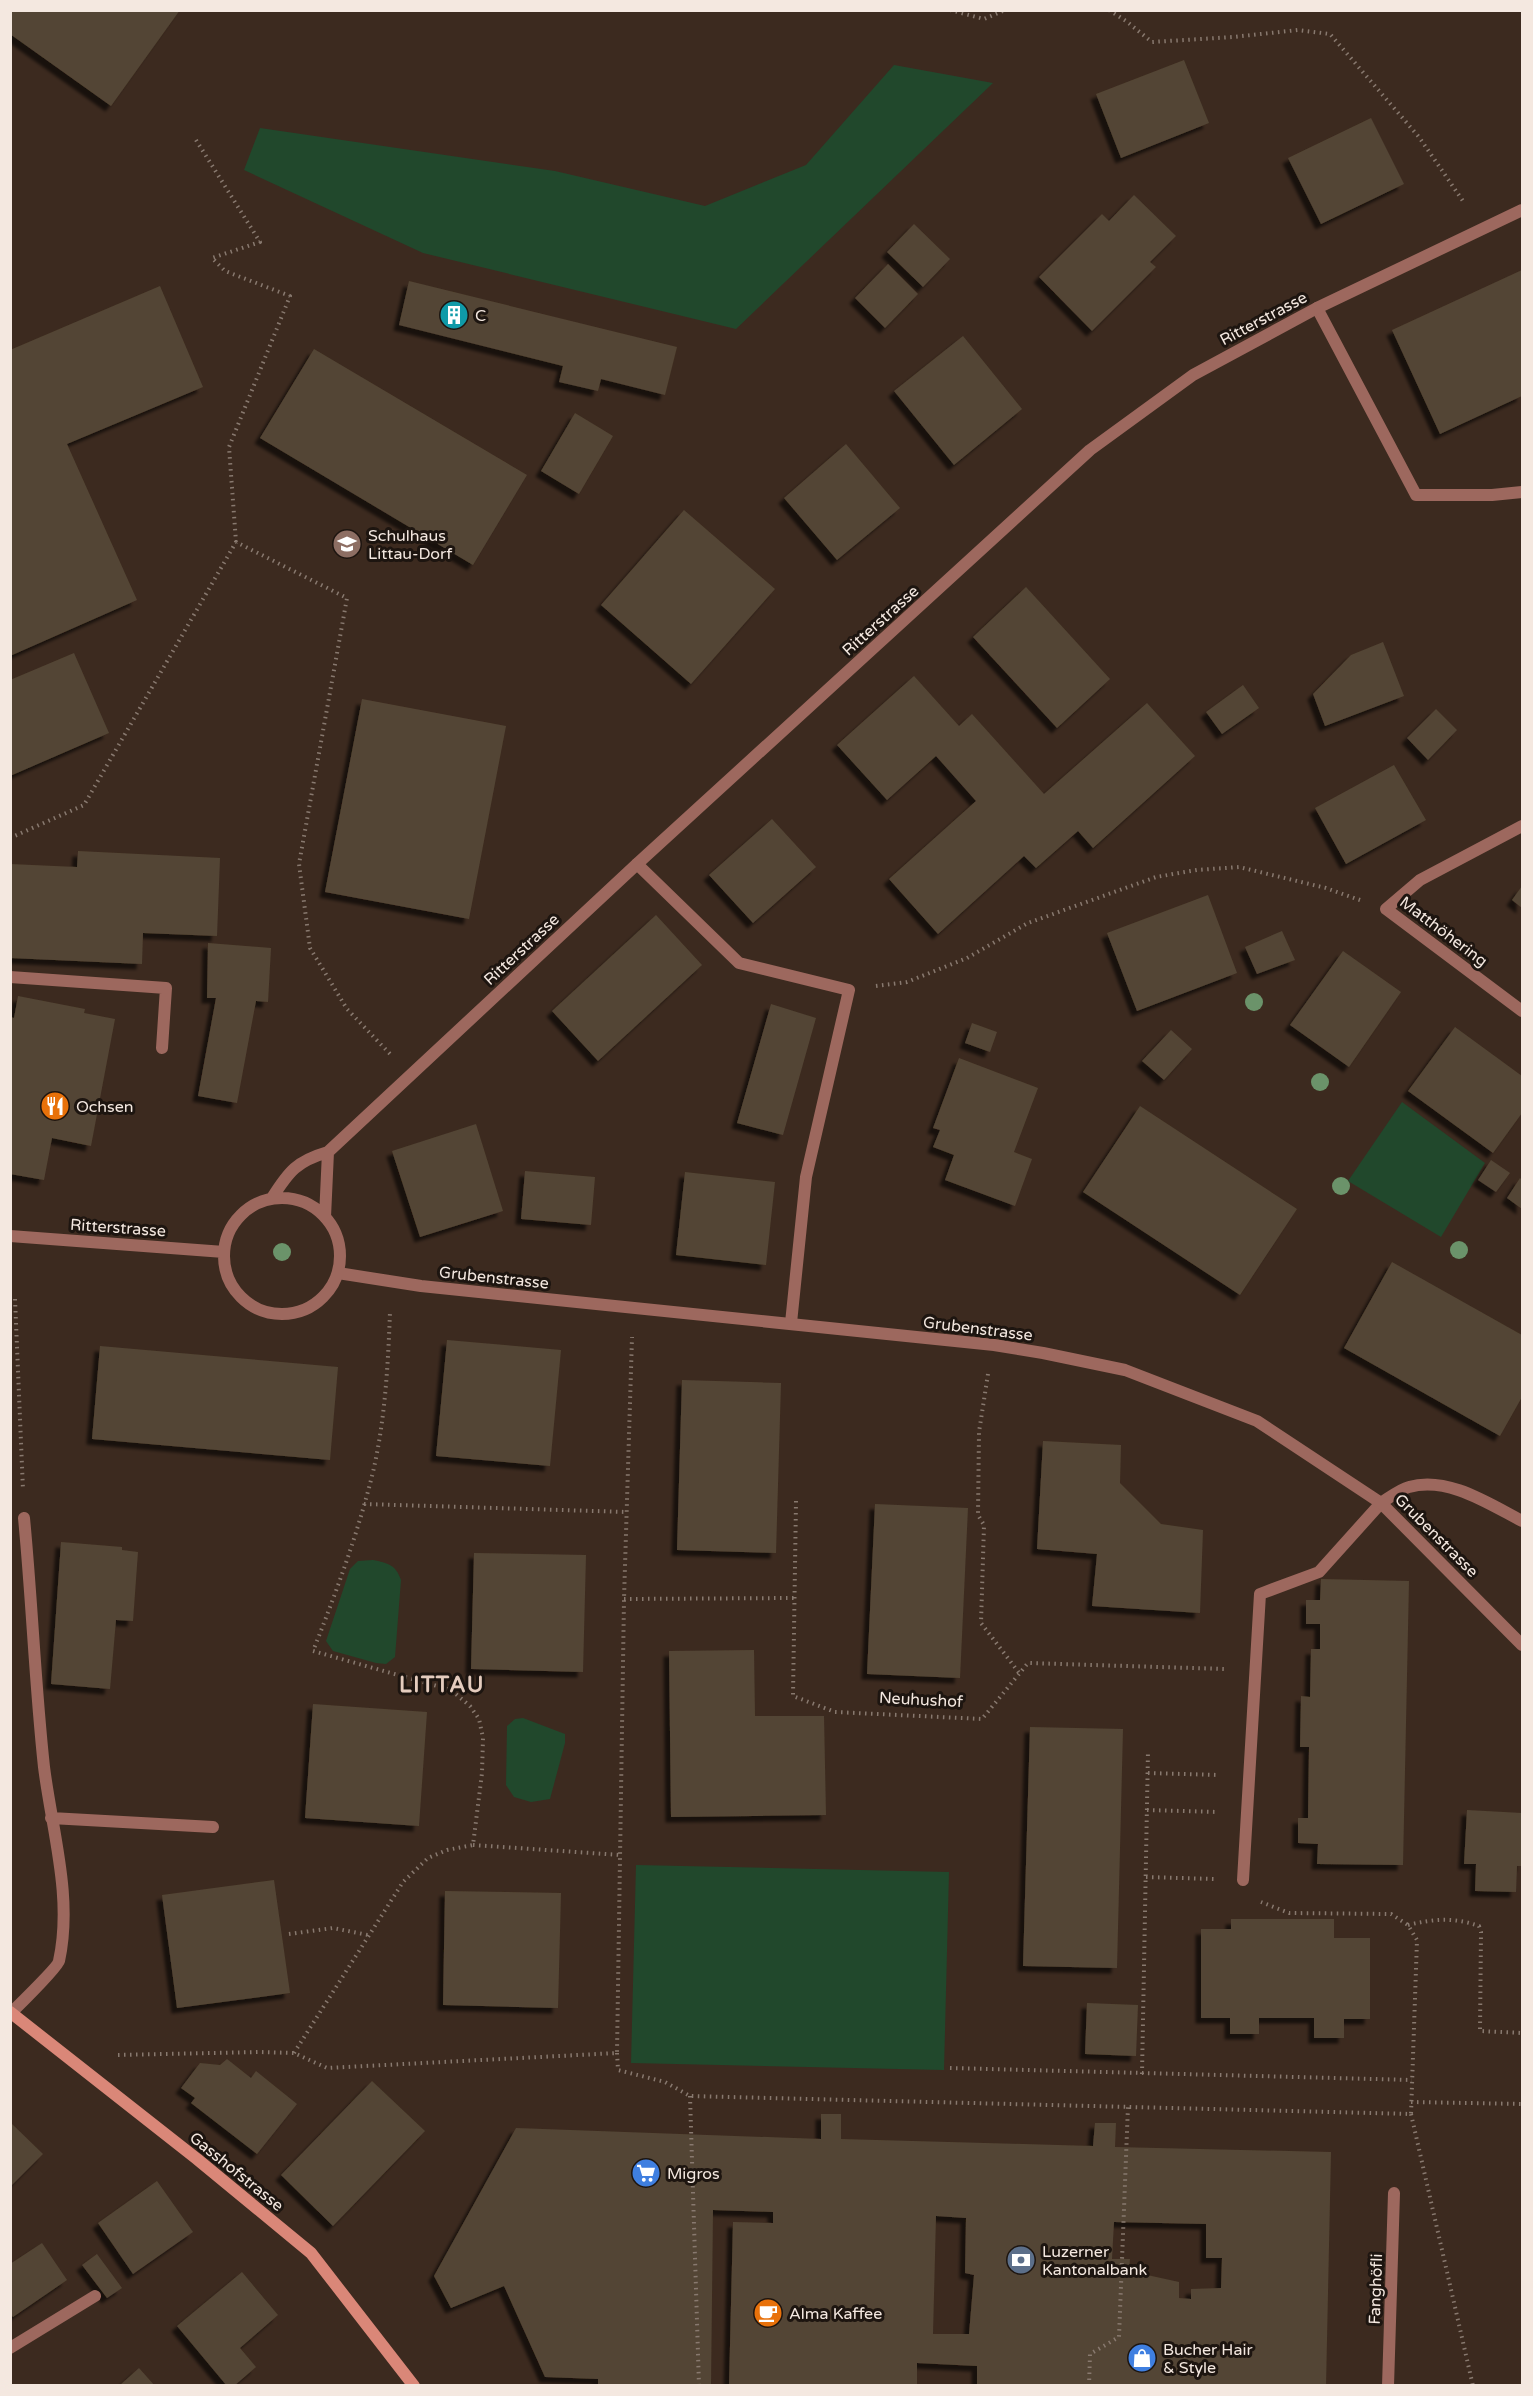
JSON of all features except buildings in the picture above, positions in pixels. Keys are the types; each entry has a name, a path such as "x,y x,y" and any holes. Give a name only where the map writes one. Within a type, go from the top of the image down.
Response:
{"street":[{"name":"Ritterstrasse","path":"272,1198 286,1176 307,1158 328,1152 636,864 1090,450 1193,375 1317,308 1522,210"},
{"path":"1317,308 1416,495 1492,495 1522,492"},
{"name":"Matthöhering","path":"1522,826 1420,880 1386,909 1522,1011"},
{"path":"636,864 739,963 849,990 806,1177 791,1323"},
{"path":"10,977 166,988 162,1048"},
{"path":"325,1217 328,1152"},
{"path":"272,1198 287,1198 301,1201 325,1217 336,1234 341,1253 338,1273 329,1290 316,1303 299,1311 280,1314 262,1311 246,1302 233,1287 225,1270 224,1251 234,1222 244,1211 272,1198"},
{"name":"Ritterstrasse","path":"10,1236 224,1251"},
{"name":"Grubenstrasse","path":"338,1273 421,1286 994,1345 1125,1370 1257,1422 1381,1503 1522,1645"},
{"path":"1243,1880 1260,1594 1319,1572 1381,1503 1409,1487 1433,1485 1461,1491 1522,1521"},
{"path":"11,2013 59,1964 64,1896 51,1818 36,1692 33,1603 24,1518"},
{"path":"51,1818 213,1827"},
{"name":"Gasshofstrasse","path":"11,2013 197,2159 310,2253 414,2385"},
{"name":"Fanghöfli","path":"1388,2385 1394,2193"},
{"path":"10,2348 95,2296"}],"path":[{"path":"950,10 984,19 1005,10"},
{"path":"1109,10 1152,42 1298,30 1330,34 1419,137 1468,207 1474,232"},
{"path":"10,838 84,805 236,543 229,447 290,296 225,272 212,258 260,242 196,140"},
{"path":"236,543 347,598 299,864 310,948 347,1009 410,1076"},
{"path":"849,990 907,982 967,958 1029,923 1156,877 1197,870 1239,867 1326,888 1386,909"},
{"path":"15,1299 24,1518"},
{"path":"632,1307 624,1599 616,2053 618,2070 665,2082 690,2096 1411,2114"},
{"path":"390,1311 385,1401 373,1471 356,1534 313,1651 451,1690 470,1706 479,1719 483,1738 482,1773 473,1845"},
{"path":"988,1371 979,1432 978,1515 984,1525 981,1623 1020,1674"},
{"name":"Neuhushof","path":"796,1501 793,1696 835,1712 982,1719 1029,1663 1256,1670"},
{"path":"364,1504 627,1512"},
{"path":"624,1599 794,1598"},
{"path":"1142,2074 1148,1751"},
{"path":"1148,1773 1250,1776"},
{"path":"1147,1810 1248,1812"},
{"path":"294,2053 403,1882 428,1858 473,1845 620,1855"},
{"path":"1146,1877 1243,1880 1259,1901 1289,1913 1391,1914 1408,1925 1417,1940 1411,2114 1473,2385"},
{"path":"1408,1925 1431,1919 1453,1919 1479,1926 1481,1932 1480,2031 1522,2032"},
{"path":"289,1934 333,1928 369,1935"},
{"path":"118,2055 294,2053 327,2068 616,2053"},
{"path":"950,2068 1412,2080"},
{"path":"690,2096 699,2385"},
{"path":"1411,2102 1522,2103"},
{"path":"1089,2385 1090,2354 1119,2337 1128,2106"}],"green space":[{"path":"894,65 993,83 736,329 423,253 244,170 260,128 555,171 705,206 806,165"},
{"path":"1402,1102 1485,1163 1441,1237 1348,1181"},
{"path":"373,1560 391,1566 397,1571 401,1580 395,1657 386,1664 333,1651 326,1641 350,1569 358,1561"},
{"path":"523,1718 565,1734 565,1743 550,1799 531,1802 514,1797 506,1785 507,1726 515,1719"},
{"path":"636,1865 949,1872 944,2070 631,2063"}],"place":[{"name":"C","path":"454,315"},
{"name":"Schulhaus Littau-Dorf","path":"347,544"},
{"name":"Ochsen","path":"55,1106"},
{"name":"Migros","path":"646,2173"},
{"name":"Luzerner Kantonalbank","path":"1021,2260"},
{"name":"Alma Kaffee","path":"768,2313"},
{"name":"Bucher Hair & Style","path":"1142,2358"}],"district":[{"name":"LITTAU","path":"442,1684"}]}
